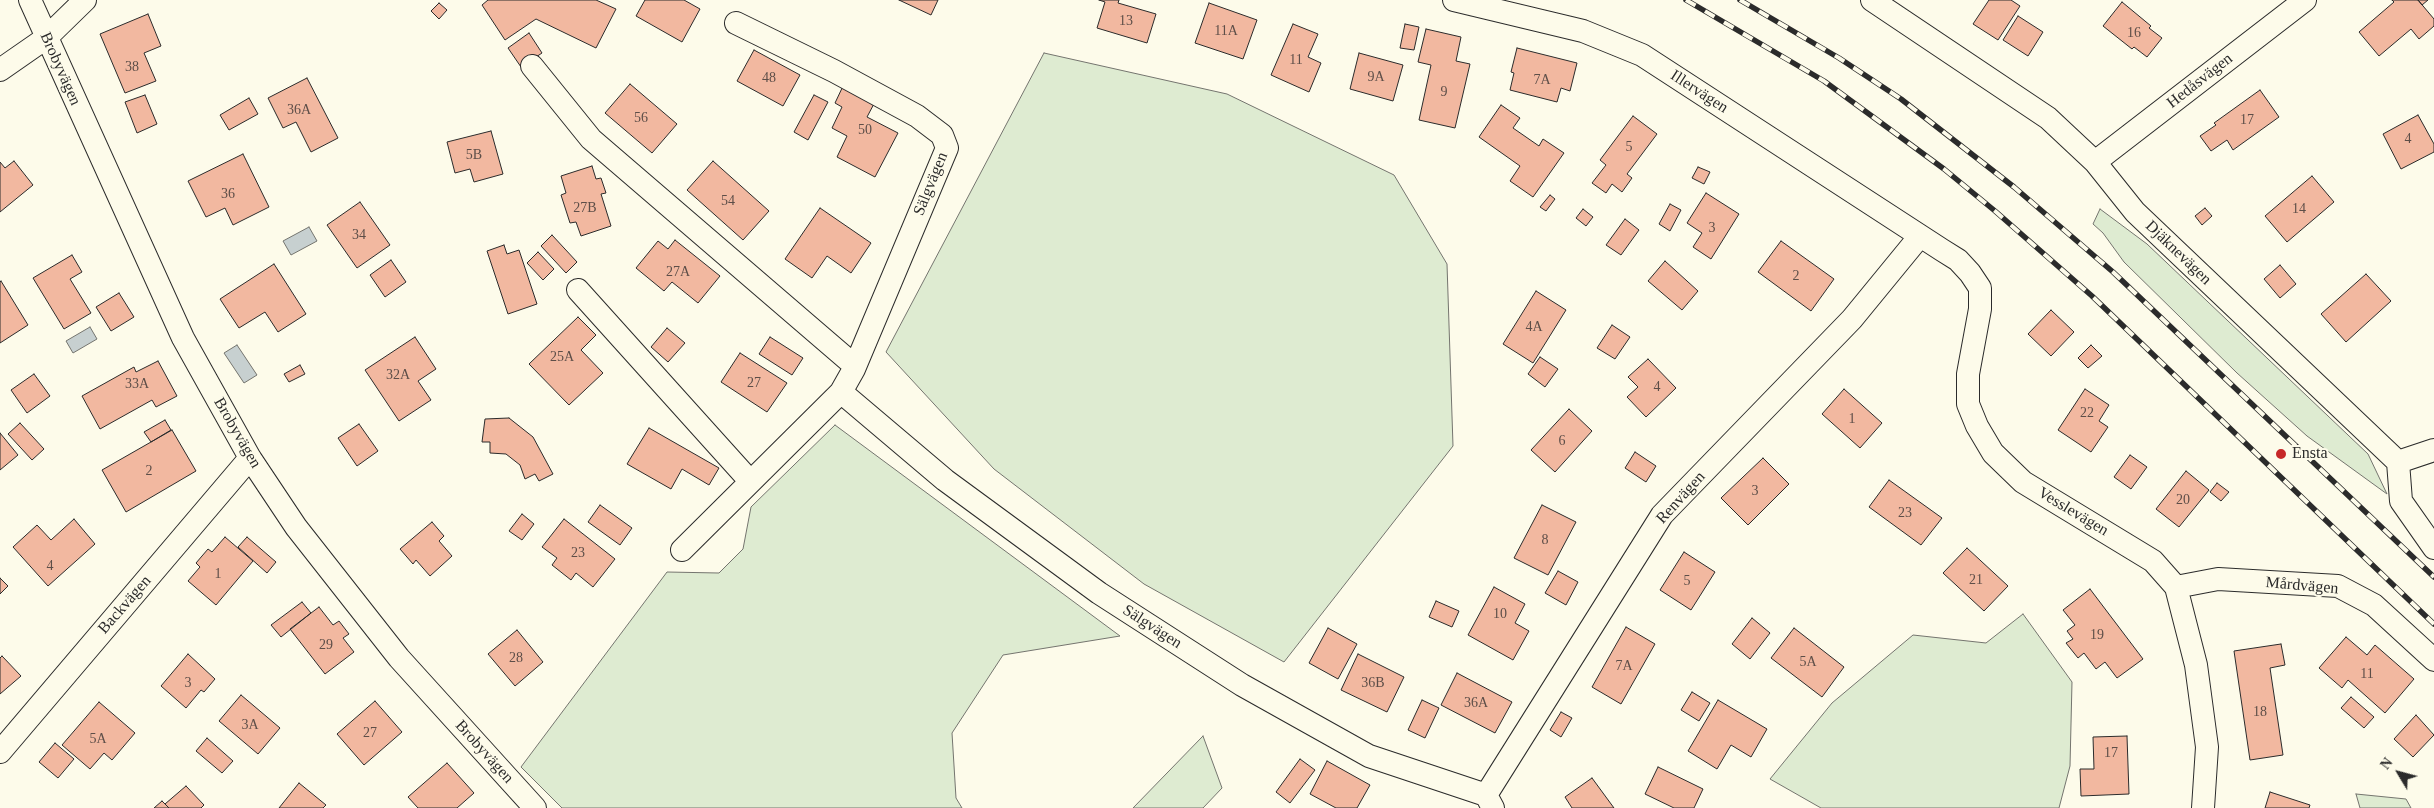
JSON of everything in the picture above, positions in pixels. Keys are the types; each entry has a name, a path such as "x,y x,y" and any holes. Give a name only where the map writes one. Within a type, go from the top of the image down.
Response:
{"street":[{"name":"Brobyvägen","path":"30,0 183,338 250,458 296,527 399,658 529,806"},
{"path":"0,70 46,38 85,0"},
{"name":"Illervägen","path":"1454,0 1583,31 1642,55 1920,236"},
{"name":"Djäknevägen","path":"1872,0 2048,118 2095,162 2135,212 2398,462"},
{"name":"Hedåsvägen","path":"2095,162 2305,0"},
{"name":"Sälgvägen","path":"682,550 841,392 856,366 947,148 942,135 917,116 834,71 736,23"},
{"path":"532,66 591,139 856,366"},
{"name":"Vesslevägen","path":"1920,236 1958,260 1980,288 1980,308 1968,374 1968,404 1976,426 1993,453 2023,482 2152,560 2176,587 2196,665 2207,748 2203,808"},
{"name":"Renvägen","path":"1490,801 1662,515 1852,319 1920,236"},
{"path":"578,290 750,481"},
{"name":"Sälgvägen","path":"841,392 945,480 1091,588 1242,684 1369,756 1490,801"},
{"path":"2434,450 2398,462 2401,501 2434,548"},
{"name":"Backvägen","path":"0,752 250,458"},
{"name":"Mårdvägen","path":"2176,587 2218,579 2338,586 2374,605 2434,660"}],"green space":[{"path":"1044,53 1227,94 1394,175 1447,264 1453,446 1284,662 1144,584 994,469 886,352"},
{"path":"2100,209 2147,244 2368,454 2387,494 2307,436 2237,373 2124,262 2103,233 2093,224"},
{"path":"835,425 1120,636 1003,655 952,733 956,798 962,808 562,808 521,767 667,572 719,573 743,549 751,507"},
{"path":"2023,614 2072,682 2070,766 2059,808 1821,808 1770,779 1832,703 1913,635 1986,643"},
{"path":"1203,736 1222,788 1203,808 1133,808"},
{"path":"2356,794 2406,799 2411,808 2360,808"}],"shaded area":[{"path":"309,227 317,241 291,255 283,241"},
{"path":"90,327 97,339 73,353 66,341"},
{"path":"237,345 257,375 244,383 224,353"}],"building":[{"path":"488,0 596,0 616,9 596,48 536,19 505,40 482,5"},
{"path":"645,0 684,0 700,9 682,42 636,16"},
{"path":"899,0 938,0 931,15"},
{"path":"1099,0 1119,0 1118,3 1156,14 1147,43 1097,28 1105,2"},
{"path":"1989,0 2011,0 2020,6 1998,40 1973,24"},
{"path":"2392,0 2418,0 2434,19 2434,26 2419,39 2411,29 2379,56 2359,32 2394,2"},
{"path":"2418,0 2428,0 2422,5"},
{"path":"2122,2 2151,26 2149,28 2162,38 2147,57 2134,47 2132,49 2103,26"},
{"path":"439,3 447,10 439,19 431,11"},
{"path":"1209,3 1257,20 1243,59 1195,43"},
{"path":"148,14 161,46 144,53 156,81 125,93 100,34"},
{"path":"2018,16 2043,32 2028,56 2003,40"},
{"path":"1293,24 1318,34 1308,57 1321,63 1309,92 1271,75"},
{"path":"1405,24 1419,27 1414,50 1400,48"},
{"path":"1426,29 1461,37 1456,61 1470,64 1455,128 1419,120 1431,65 1418,62"},
{"path":"529,33 542,53 521,67 508,48"},
{"path":"1517,48 1577,63 1570,91 1561,88 1557,102 1510,90 1514,73 1511,72"},
{"path":"754,50 800,75 783,106 737,81"},
{"path":"1359,53 1403,65 1393,101 1350,89"},
{"path":"307,78 338,138 311,152 296,122 283,128 268,98"},
{"path":"630,84 677,124 652,153 605,113"},
{"path":"844,84 876,100 867,117 898,133 875,177 837,157 847,136 832,128 842,107 835,103"},
{"path":"2260,90 2279,117 2233,150 2227,140 2211,151 2200,136 2216,125 2214,123"},
{"path":"145,95 157,124 137,133 125,102"},
{"path":"814,95 828,102 808,140 794,132"},
{"path":"249,98 258,114 229,130 220,115"},
{"path":"1501,105 1520,118 1513,128 1539,146 1543,139 1564,153 1533,197 1510,181 1520,166 1479,137"},
{"path":"2418,115 2434,144 2434,152 2401,169 2383,134"},
{"path":"1633,116 1657,134 1627,174 1632,178 1622,192 1612,184 1606,193 1592,183 1606,165 1600,160"},
{"path":"491,131 503,174 474,182 470,169 455,173 447,142"},
{"path":"243,154 269,207 233,225 225,208 206,217 188,181"},
{"path":"14,161 33,185 0,212 0,162 5,168"},
{"path":"713,161 769,211 743,240 687,190"},
{"path":"592,166 596,179 601,178 606,193 601,194 611,226 581,236 576,222 570,223 561,195 566,193 561,176"},
{"path":"1698,167 1710,172 1704,184 1692,178"},
{"path":"2312,176 2334,202 2287,242 2265,216"},
{"path":"1706,193 1739,214 1711,259 1693,247 1702,233 1687,223"},
{"path":"1550,195 1555,199 1546,211 1540,207"},
{"path":"360,202 390,245 357,268 327,225"},
{"path":"1670,204 1681,210 1670,231 1659,224"},
{"path":"820,208 871,243 851,273 827,256 812,278 785,259"},
{"path":"2205,208 2212,216 2202,225 2195,216"},
{"path":"1583,209 1593,217 1586,226 1576,218"},
{"path":"1625,219 1639,230 1621,255 1606,245"},
{"path":"552,235 577,262 566,273 541,246"},
{"path":"675,240 720,276 698,303 672,282 664,291 636,268 658,241 668,249"},
{"path":"1781,241 1834,279 1811,311 1758,272"},
{"path":"504,245 507,254 519,250 537,304 508,314 487,251"},
{"path":"538,252 554,269 543,280 527,263"},
{"path":"72,255 82,272 70,279 91,313 64,329 33,278"},
{"path":"391,260 406,282 385,297 370,275"},
{"path":"1665,261 1698,291 1682,310 1648,281"},
{"path":"274,264 306,314 278,332 265,312 239,328 220,299"},
{"path":"2280,265 2296,284 2280,298 2264,279"},
{"path":"2366,274 2391,301 2346,342 2321,314"},
{"path":"0,282 28,325 0,343"},
{"path":"1536,291 1566,310 1533,363 1503,344"},
{"path":"119,293 134,317 111,331 96,307"},
{"path":"2051,310 2074,332 2051,356 2028,334"},
{"path":"578,317 596,335 581,350 603,373 569,405 529,364"},
{"path":"1612,325 1630,337 1615,359 1597,348"},
{"path":"667,328 685,343 668,362 651,347"},
{"path":"415,337 436,369 418,381 431,400 399,421 365,370"},
{"path":"770,337 803,358 792,375 759,354"},
{"path":"2091,345 2102,356 2088,368 2078,358"},
{"path":"740,353 787,383 767,412 721,382"},
{"path":"1540,357 1558,369 1545,387 1528,374"},
{"path":"1648,359 1676,388 1646,417 1627,397 1638,387 1628,377"},
{"path":"158,361 177,396 156,407 152,400 100,429 82,396 134,367 136,372"},
{"path":"300,365 305,374 289,382 284,374"},
{"path":"34,374 50,396 27,413 11,390"},
{"path":"1844,389 1882,423 1860,448 1822,414"},
{"path":"2085,389 2109,405 2099,421 2108,427 2091,452 2058,430"},
{"path":"1569,409 1592,431 1555,472 1531,450"},
{"path":"509,418 533,437 553,474 539,481 535,474 525,479 520,465 506,454 490,453 490,442 482,442 485,419"},
{"path":"165,420 171,430 151,442 144,432"},
{"path":"20,423 44,449 32,460 8,434"},
{"path":"359,424 378,451 357,466 338,438"},
{"path":"649,428 719,468 709,485 682,469 671,489 627,464"},
{"path":"172,430 196,471 126,512 102,470"},
{"path":"0,433 18,455 0,470"},
{"path":"1635,452 1656,466 1646,482 1625,468"},
{"path":"2130,455 2147,467 2131,489 2114,477"},
{"path":"1763,458 1789,484 1748,525 1721,498"},
{"path":"2186,471 2209,490 2179,527 2156,509"},
{"path":"1889,480 1942,518 1921,545 1869,507"},
{"path":"2217,483 2229,492 2221,501 2210,492"},
{"path":"600,505 632,528 620,545 588,522"},
{"path":"1542,505 1576,522 1548,575 1514,558"},
{"path":"522,514 534,524 522,540 509,531"},
{"path":"74,519 95,544 48,586 13,547 37,525 51,540"},
{"path":"564,519 615,559 593,587 576,573 571,580 552,565 557,558 542,547"},
{"path":"432,522 444,536 439,541 452,556 430,576 416,560 413,564 400,549"},
{"path":"225,537 253,561 216,605 188,581 200,567 196,563 208,549 212,552"},
{"path":"247,537 276,562 267,573 238,547"},
{"path":"1967,548 2008,586 1984,611 1943,573"},
{"path":"1684,552 1715,572 1691,610 1660,590"},
{"path":"1558,571 1578,582 1566,605 1545,593"},
{"path":"0,578 8,586 0,594"},
{"path":"1494,587 1525,604 1515,623 1529,631 1513,660 1468,635"},
{"path":"2090,589 2143,659 2117,678 2105,662 2096,669 2084,653 2078,658 2066,643 2073,639 2067,631 2075,625 2063,610"},
{"path":"1436,601 1459,611 1452,627 1429,617"},
{"path":"302,602 311,613 281,637 271,625"},
{"path":"319,607 333,625 339,621 349,634 343,638 354,652 325,674 290,629"},
{"path":"1752,618 1770,633 1750,659 1732,644"},
{"path":"1626,627 1655,644 1621,704 1592,687"},
{"path":"1328,628 1357,644 1338,679 1309,663"},
{"path":"1794,628 1844,667 1822,697 1771,658"},
{"path":"517,630 543,662 515,686 488,654"},
{"path":"2346,637 2367,655 2375,645 2414,679 2385,713 2348,680 2342,688 2319,668"},
{"path":"2281,644 2285,665 2270,668 2283,755 2250,760 2234,651"},
{"path":"188,654 215,679 204,692 201,690 186,708 161,686"},
{"path":"1358,654 1404,677 1387,712 1341,690"},
{"path":"2,656 21,676 0,694 0,658"},
{"path":"1457,673 1512,702 1495,733 1441,705"},
{"path":"1692,692 1710,703 1699,721 1681,710"},
{"path":"241,695 280,728 258,754 219,721"},
{"path":"2351,697 2374,717 2364,728 2341,708"},
{"path":"1422,700 1439,708 1425,738 1408,730"},
{"path":"1718,700 1767,729 1751,757 1731,745 1717,769 1688,751"},
{"path":"375,701 402,732 364,765 337,734"},
{"path":"99,702 135,733 112,760 104,753 90,769 62,745"},
{"path":"1561,712 1572,718 1561,737 1550,730"},
{"path":"2416,715 2434,735 2413,757 2394,739"},
{"path":"2127,736 2129,794 2081,796 2080,769 2094,769 2093,737"},
{"path":"207,738 233,761 222,773 196,751"},
{"path":"55,743 74,759 58,778 39,762"},
{"path":"1300,759 1315,770 1290,803 1276,792"},
{"path":"1327,761 1370,785 1357,808 1336,808 1310,794"},
{"path":"447,763 474,793 457,808 418,808 408,797"},
{"path":"1658,767 1703,789 1694,808 1674,808 1645,794"},
{"path":"1592,778 1614,808 1572,808 1565,797"},
{"path":"299,783 326,805 323,808 279,808"},
{"path":"186,786 204,805 201,808 169,808 165,804"},
{"path":"2270,792 2310,805 2309,808 2265,808"},
{"path":"162,801 169,808 154,808"}],"railway":[{"path":"1686,0 1824,81 1944,169 1995,211 2092,296 2434,624"},
{"path":"1740,0 1839,58 1901,99 2014,187 2113,272 2434,577"}],"place":[{"name":"Ensta","path":"2281,454"}]}
